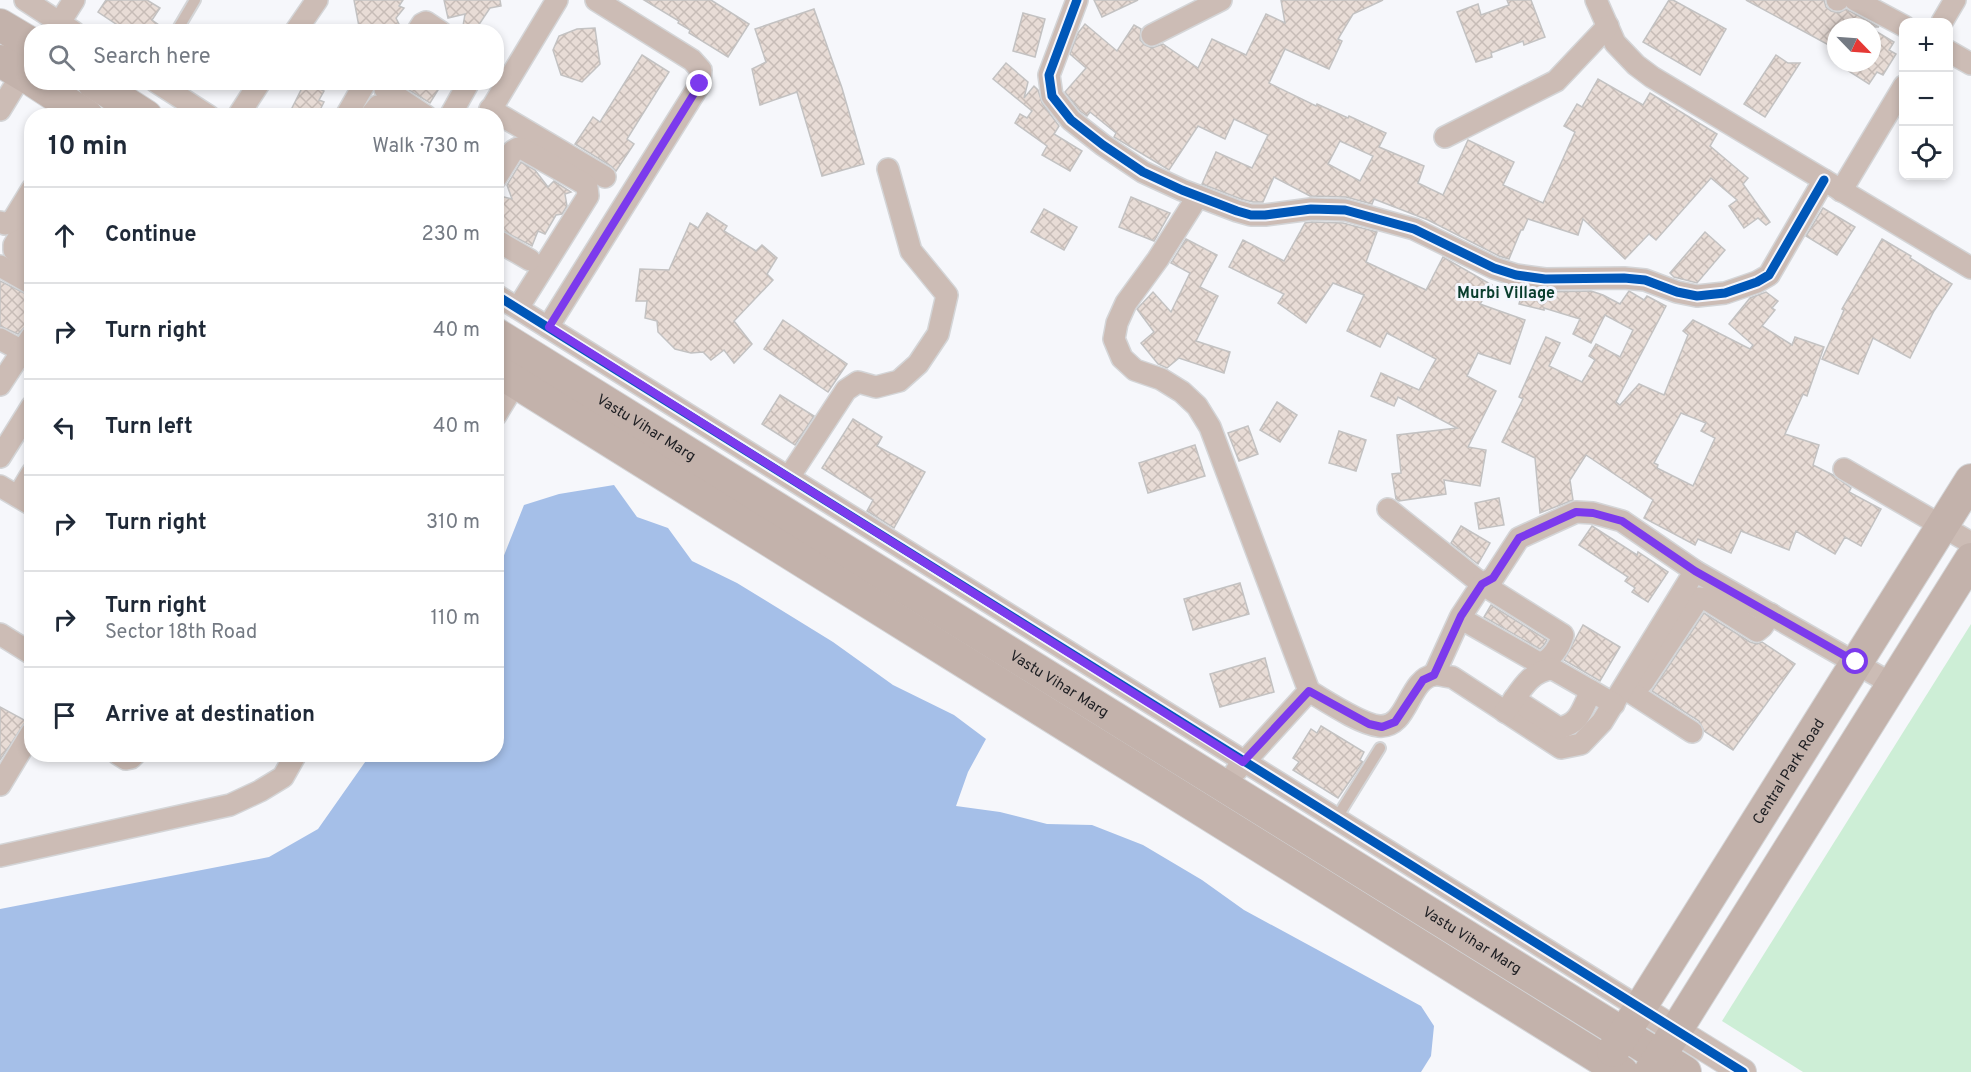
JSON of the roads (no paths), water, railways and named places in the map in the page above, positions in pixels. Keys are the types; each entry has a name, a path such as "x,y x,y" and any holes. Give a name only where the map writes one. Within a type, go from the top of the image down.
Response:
{"main road":[{"path":"0,25 24,39"},
{"path":"43,90 71,108"},
{"path":"105,90 134,108"},
{"name":"Vastu Vihar Marg","path":"504,339 1624,1034 1665,1067"},
{"name":"Vastu Vihar Marg","path":"506,376 1614,1067"},
{"name":"Central Park Road","path":"1614,1067 1624,1034 1971,480"},
{"path":"1665,1067 1676,1030 1971,559"}],"street":[{"path":"25,0 62,24"},
{"path":"68,24 74,0"},
{"path":"303,24 317,0"},
{"path":"504,71 557,0"},
{"path":"549,327 700,84 701,70 692,60 596,0"},
{"path":"1077,0 1049,75 1052,96 1071,120 1102,145 1143,172 1198,196 1251,215 1311,209 1345,210 1414,229 1494,268 1516,275 1545,279 1645,280 1677,292 1697,296 1725,293 1757,282 1769,275 1899,93"},
{"path":"1152,35 1221,0"},
{"path":"1596,0 1615,43 1636,65 1652,77 1971,268"},
{"path":"1855,0 1899,24"},
{"path":"1944,18 1955,0"},
{"path":"1445,137 1556,81 1608,26"},
{"path":"1953,54 1971,64"},
{"path":"0,110 16,72"},
{"path":"168,90 197,108"},
{"path":"243,108 255,90"},
{"path":"353,108 369,90"},
{"path":"387,90 414,108"},
{"path":"454,108 465,90"},
{"path":"490,108 497,90"},
{"path":"504,121 605,177"},
{"path":"504,165 513,151 523,148 583,183 588,191 588,196 518,308"},
{"path":"789,477 846,390 858,382 876,387 899,381 918,364 939,334 947,295 911,251 888,169"},
{"path":"1198,196 1158,259 1126,303 1117,323 1114,339 1122,358 1135,370 1161,379 1182,392 1197,406 1210,427 1309,691 1369,724 1382,727 1395,722 1423,680 1434,675 1452,677 1559,728 1575,722 1591,691"},
{"path":"0,222 6,224 13,220 24,202"},
{"path":"24,228 14,244 14,250 24,257"},
{"path":"504,245 530,260"},
{"path":"0,266 24,280"},
{"path":"504,300 1743,1072"},
{"path":"0,339 24,343"},
{"path":"0,385 24,348"},
{"path":"0,457 24,419"},
{"path":"1844,469 1971,543"},
{"path":"1388,509 1482,584 1563,635 1560,645 1544,662 1539,663 1460,618"},
{"path":"1434,675 1460,618 1482,584 1493,578 1519,538 1576,512 1593,513 1622,521 1695,571 1892,684"},
{"path":"1624,696 1695,571"},
{"path":"1510,706 1561,748 1581,744 1624,696 1699,598 1706,598 1757,631 1771,614"},
{"path":"0,634 24,649"},
{"path":"1510,706 1528,679 1543,669 1553,669 1591,691 1624,696 1692,732"},
{"path":"1225,786 1243,762 1309,691"},
{"path":"0,785 24,745"},
{"path":"0,856 230,805 283,777 291,762"}],"lane":[{"path":"181,24 195,0"},
{"path":"1336,819 1380,748"}],"water":[{"path":"614,485 637,517 668,528 692,561 737,583 833,642 893,685 954,715 986,739 968,772 956,806 1000,812 1047,824 1092,825 1143,845 1202,880 1244,910 1421,1006 1434,1026 1431,1056 1421,1072 0,1072 0,909 269,857 318,829 365,762 504,762 504,555 524,505 559,494"}],"district":[{"name":"Murbi Village","path":"1506,292"}]}
